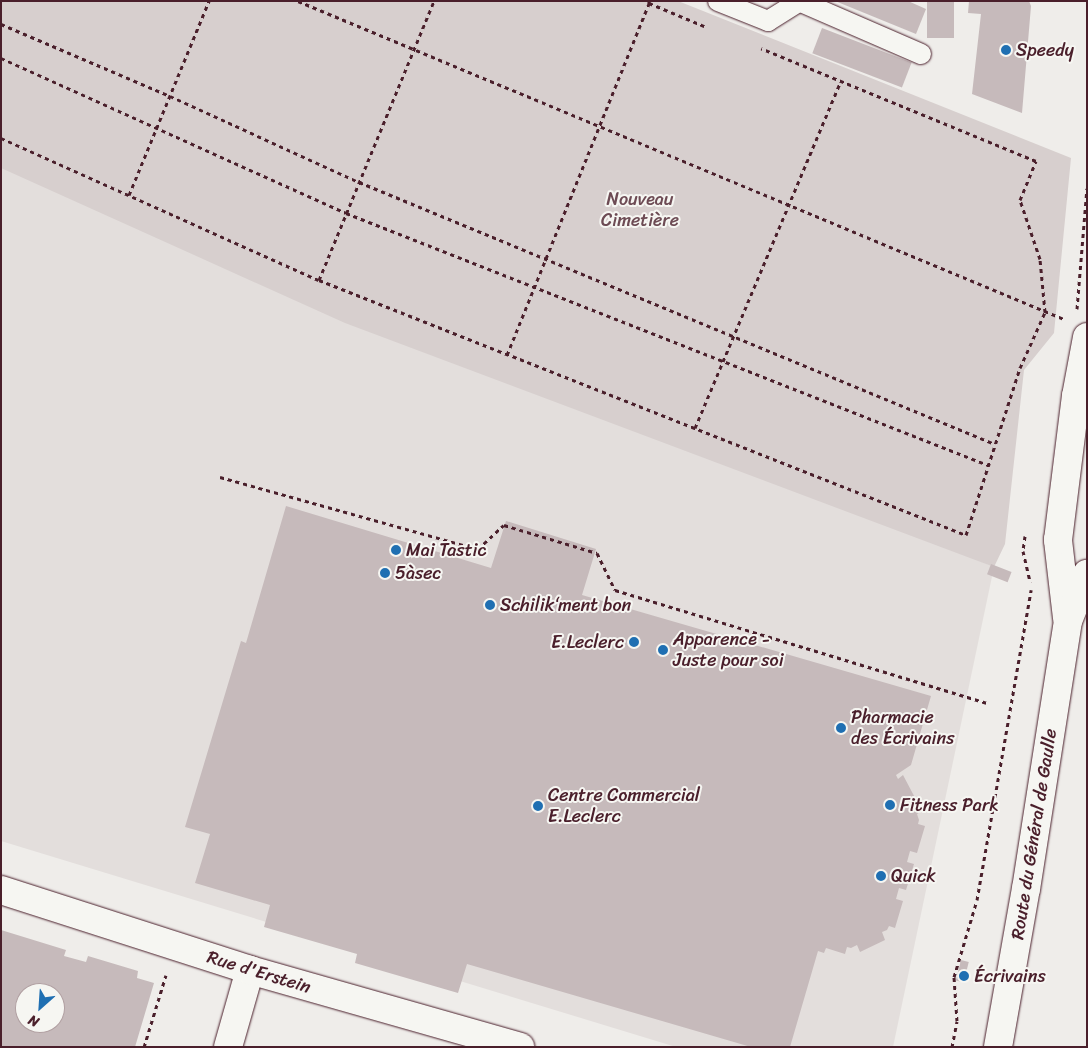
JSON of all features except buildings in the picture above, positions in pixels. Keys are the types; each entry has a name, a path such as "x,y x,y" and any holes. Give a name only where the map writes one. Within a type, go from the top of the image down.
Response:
{"main road":[{"name":"Route du Général de Gaulle","path":"1068,621 1058,540 1076,396 1077,324"},
{"name":"Route du Général de Gaulle","path":"998,1047 1026,889 1068,621 1087,574"},
{"name":"Rue d'Erstein","path":"1,890 250,970 515,1046"},
{"path":"228,1047 250,970"}],"lane":[{"path":"718,1 768,21 800,1 921,54"}],"path":[{"path":"129,195 209,1"},
{"path":"298,1 414,51 1077,324 1087,188"},
{"path":"319,280 434,1"},
{"path":"508,355 649,2 712,29"},
{"path":"1,24 170,96 359,182 995,444"},
{"path":"1,138 319,280 966,534 1020,368 1045,312 1040,259 1020,200 1036,161 758,48"},
{"path":"1,58 346,212 988,466"},
{"path":"696,428 840,81"},
{"path":"220,477 478,549 504,525 597,553 616,590 986,703"},
{"path":"952,1047 957,1021 954,977 977,900 1031,590 1023,551 1026,532"},
{"path":"144,1047 166,974"}],"shaded area":[{"path":"1,155 994,567 893,1047 676,1047 1,841"}],"green space":[{"name":"Nouveau Cimetière","path":"1,1 678,1 1071,158 1054,333 1024,370 1005,544 994,567 345,323 1,168"}],"place":[{"name":"Speedy","path":"1006,50"},
{"name":"Mai Tastic","path":"396,550"},
{"name":"5àsec","path":"385,573"},
{"name":"Schilik‘ment bon","path":"490,605"},
{"name":"E.Leclerc","path":"634,642"},
{"name":"Apparence - Juste pour soi","path":"663,650"},
{"name":"Pharmacie des Écrivains","path":"841,728"},
{"name":"Fitness Park","path":"890,805"},
{"name":"Centre Commercial E.Leclerc","path":"538,806"},
{"name":"Quick","path":"881,876"},
{"name":"Écrivains","path":"964,976"}]}
